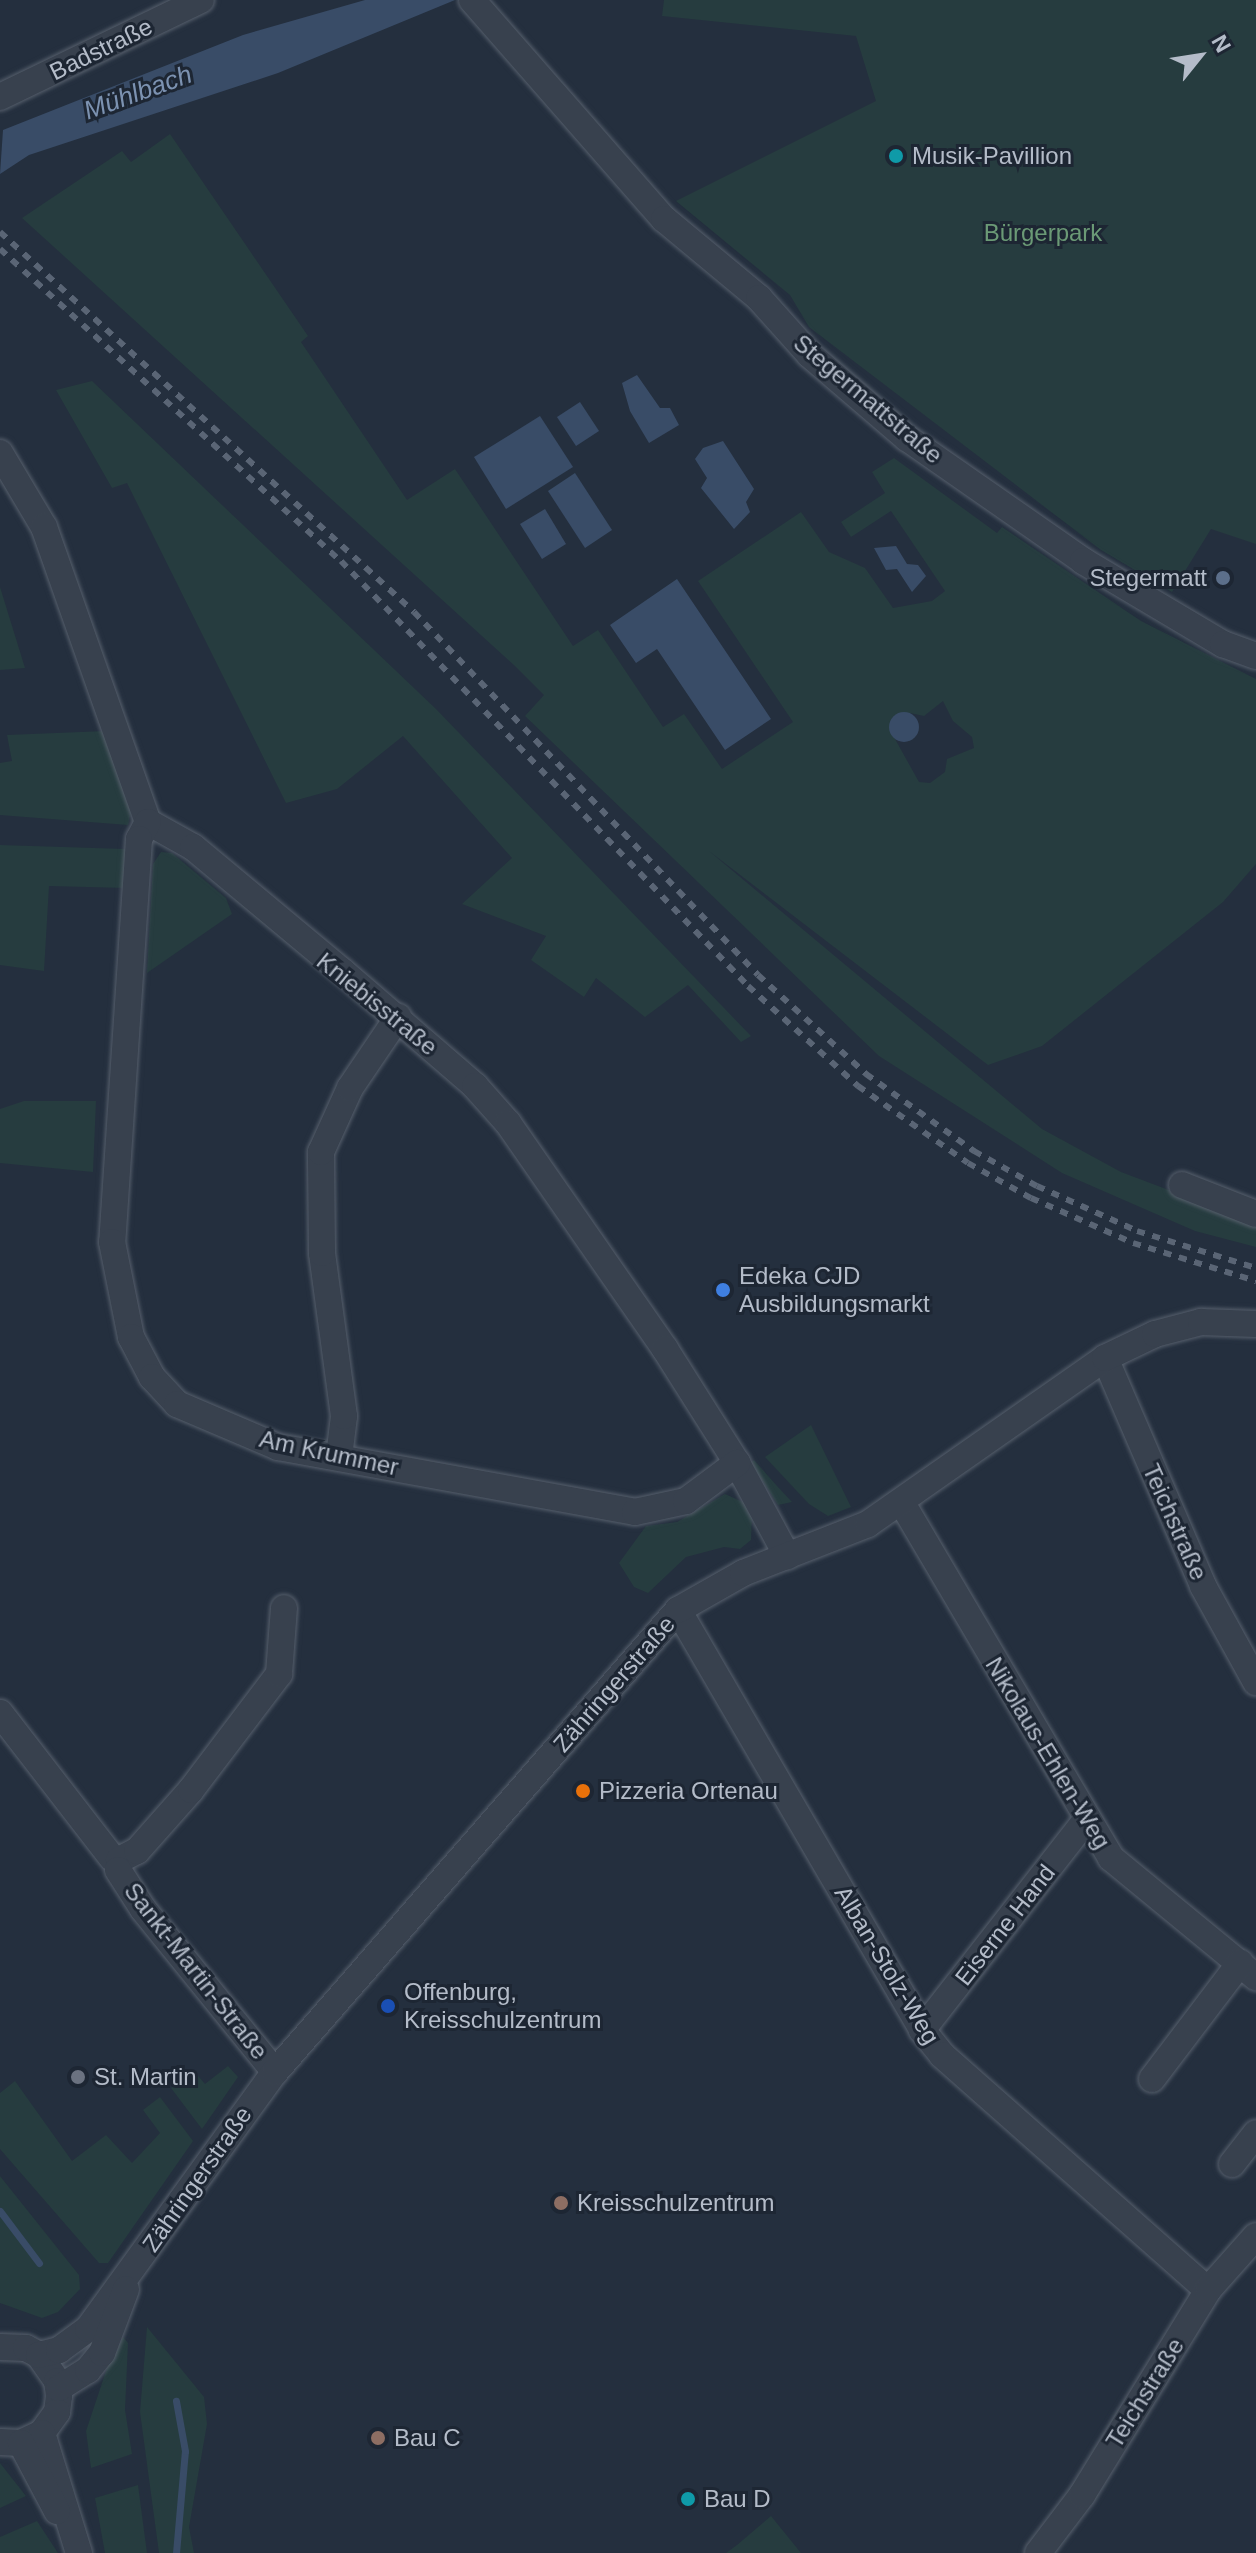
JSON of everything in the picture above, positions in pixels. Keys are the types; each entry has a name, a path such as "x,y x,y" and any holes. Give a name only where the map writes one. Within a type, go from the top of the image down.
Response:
{"street":[{"name":"Badstraße","path":"0,97 201,0"},
{"name":"Stegermattstraße","path":"476,4 664,219 759,298 810,355 907,438 1083,561 1223,644 1256,656"},
{"path":"0,453 44,527 148,822"},
{"name":"Kniebisstraße","path":"148,822 193,847 398,1017 508,1123 587,1230 737,1463 787,1556"},
{"name":"Am Krummer","path":"148,822 139,839 113,1187 112,1242 120,1299 152,1377 177,1404 278,1447 635,1512 686,1501 737,1463"},
{"path":"339,1457 345,1424 322,1253 321,1152 350,1088 398,1017"},
{"path":"1182,1185 1256,1214"},
{"name":"Zähringerstraße","path":"39,2355 59,2350 88,2329 111,2291 136,2267 275,2072 678,1610 705,1590 835,1540 902,1503 1105,1358 1155,1334 1201,1322 1256,1324"},
{"name":"Teichstraße","path":"1105,1358 1203,1586 1256,1682"},
{"name":"Nikolaus-Ehlen-Weg","path":"902,1503 1111,1858 1248,1970 1152,2079"},
{"path":"116,1863 137,1851 191,1790 279,1674 284,1608"},
{"name":"Alban-Stolz-Weg","path":"678,1610 922,2030 952,2064 1208,2290"},
{"name":"Sankt-Martin-Straße","path":"0,1713 116,1863 143,1909 275,2072"},
{"name":"Eiserne Hand","path":"922,2030 1087,1819"},
{"path":"1232,2164 1256,2133"},
{"name":"Teichstraße","path":"1038,2553 1082,2495 1208,2290 1256,2236"},
{"name":"Zähringerstraße","path":"59,2388 88,2370 102,2353 136,2267"},
{"path":"0,2347 26,2348 39,2355 59,2388 57,2412 21,2439 75,2544"}],"green space":[{"name":"Bürgerpark","path":"664,0 1256,0 1256,544 1211,529 1172,592 1101,550 809,327 790,295 676,201 876,101 856,36 662,16"},
{"path":"170,134 308,336 301,342 407,500 455,469 573,646 598,630 663,727 684,714 722,769 793,722 698,581 801,512 829,552 865,568 893,608 932,601 945,591 891,511 851,537 841,522 885,493 872,472 894,458 997,533 1002,527 1141,621 1256,679 1256,864 1223,902 1042,1046 988,1065 709,851 1042,1129 1121,1172 1256,1223 1256,1247 1195,1231 1062,1173 879,1056 525,716 544,695 515,666 22,218 122,151 131,162","holes":["943,701 953,721 972,737 974,748 947,759 945,772 930,783 919,782 890,730 910,713 924,716"]},
{"path":"92,381 436,709 751,1036 741,1042 688,985 645,1017 596,978 584,997 531,960 546,936 462,904 512,858 403,736 337,789 286,803 127,483 112,488 56,390"},
{"path":"0,587 25,668 0,670"},
{"path":"106,731 131,811 128,825 0,815 0,763 12,761 7,735"},
{"path":"0,845 125,849 126,888 49,886 44,971 0,965"},
{"path":"161,852 172,853 226,898 232,914 147,973 153,864"},
{"path":"24,1101 96,1101 93,1172 0,1163 0,1109"},
{"path":"811,1425 851,1507 828,1516 809,1504 765,1457"},
{"path":"754,1460 792,1502 778,1505 751,1463"},
{"path":"725,1494 745,1503 752,1514 751,1540 740,1549 724,1547 686,1557 648,1593 634,1587 619,1563 646,1526 677,1522"},
{"path":"228,2066 238,2077 202,2129 171,2088 194,2071 205,2084"},
{"path":"15,2081 72,2161 106,2135 132,2163 160,2133 143,2110 160,2097 193,2141 108,2263 99,2263 0,2149 0,2093"},
{"path":"0,2176 79,2275 80,2289 58,2312 42,2318 0,2303"},
{"path":"147,2327 204,2397 207,2424 189,2527 194,2553 159,2553 140,2412"},
{"path":"123,2337 128,2343 125,2410 132,2454 91,2468 86,2431 109,2362"},
{"path":"0,2463 26,2496 0,2508"},
{"path":"138,2485 147,2553 105,2553 95,2498"},
{"path":"771,2516 801,2553 726,2553 737,2545"},
{"path":"37,2521 58,2553 0,2553 0,2537"}],"water":[{"name":"Mühlbach","path":"365,0 455,0 278,73 29,155 0,174 3,130 243,35"},
{"path":"637,375 660,408 670,408 679,425 649,443 630,411 622,383"},
{"path":"580,402 599,431 576,446 557,417"},
{"path":"540,416 573,467 506,509 474,457"},
{"path":"723,441 754,489 746,502 750,512 734,529 701,488 707,478 695,459 703,448"},
{"path":"575,473 612,530 585,548 548,491"},
{"path":"545,509 566,544 542,559 520,524"},
{"path":"896,546 907,564 918,565 926,576 912,592 897,569 886,570 874,548"},
{"path":"677,579 771,719 725,750 657,649 636,663 610,625"},
{"path":"904,712 915,716 919,727 915,738 904,742 893,738 889,727 893,716"}],"waterway":[{"path":"0,2211 39,2263"},
{"path":"176,2401 185,2451 176,2553"}],"railway":[{"path":"0,232 414,612 758,975 866,1074 974,1151 1037,1186 1137,1231 1256,1268"},
{"path":"0,249 341,561 748,986 858,1086 968,1163 1031,1198 1133,1243 1256,1281"}],"place":[{"name":"Musik-Pavillion","path":"896,156"},
{"name":"Stegermatt","path":"1223,578"},
{"name":"Edeka CJD Ausbildungsmarkt","path":"723,1290"},
{"name":"Pizzeria Ortenau","path":"583,1791"},
{"name":"Offenburg, Kreisschulzentrum","path":"388,2006"},
{"name":"St. Martin","path":"78,2077"},
{"name":"Kreisschulzentrum","path":"561,2203"},
{"name":"Bau C","path":"378,2438"},
{"name":"Bau D","path":"688,2499"}]}
